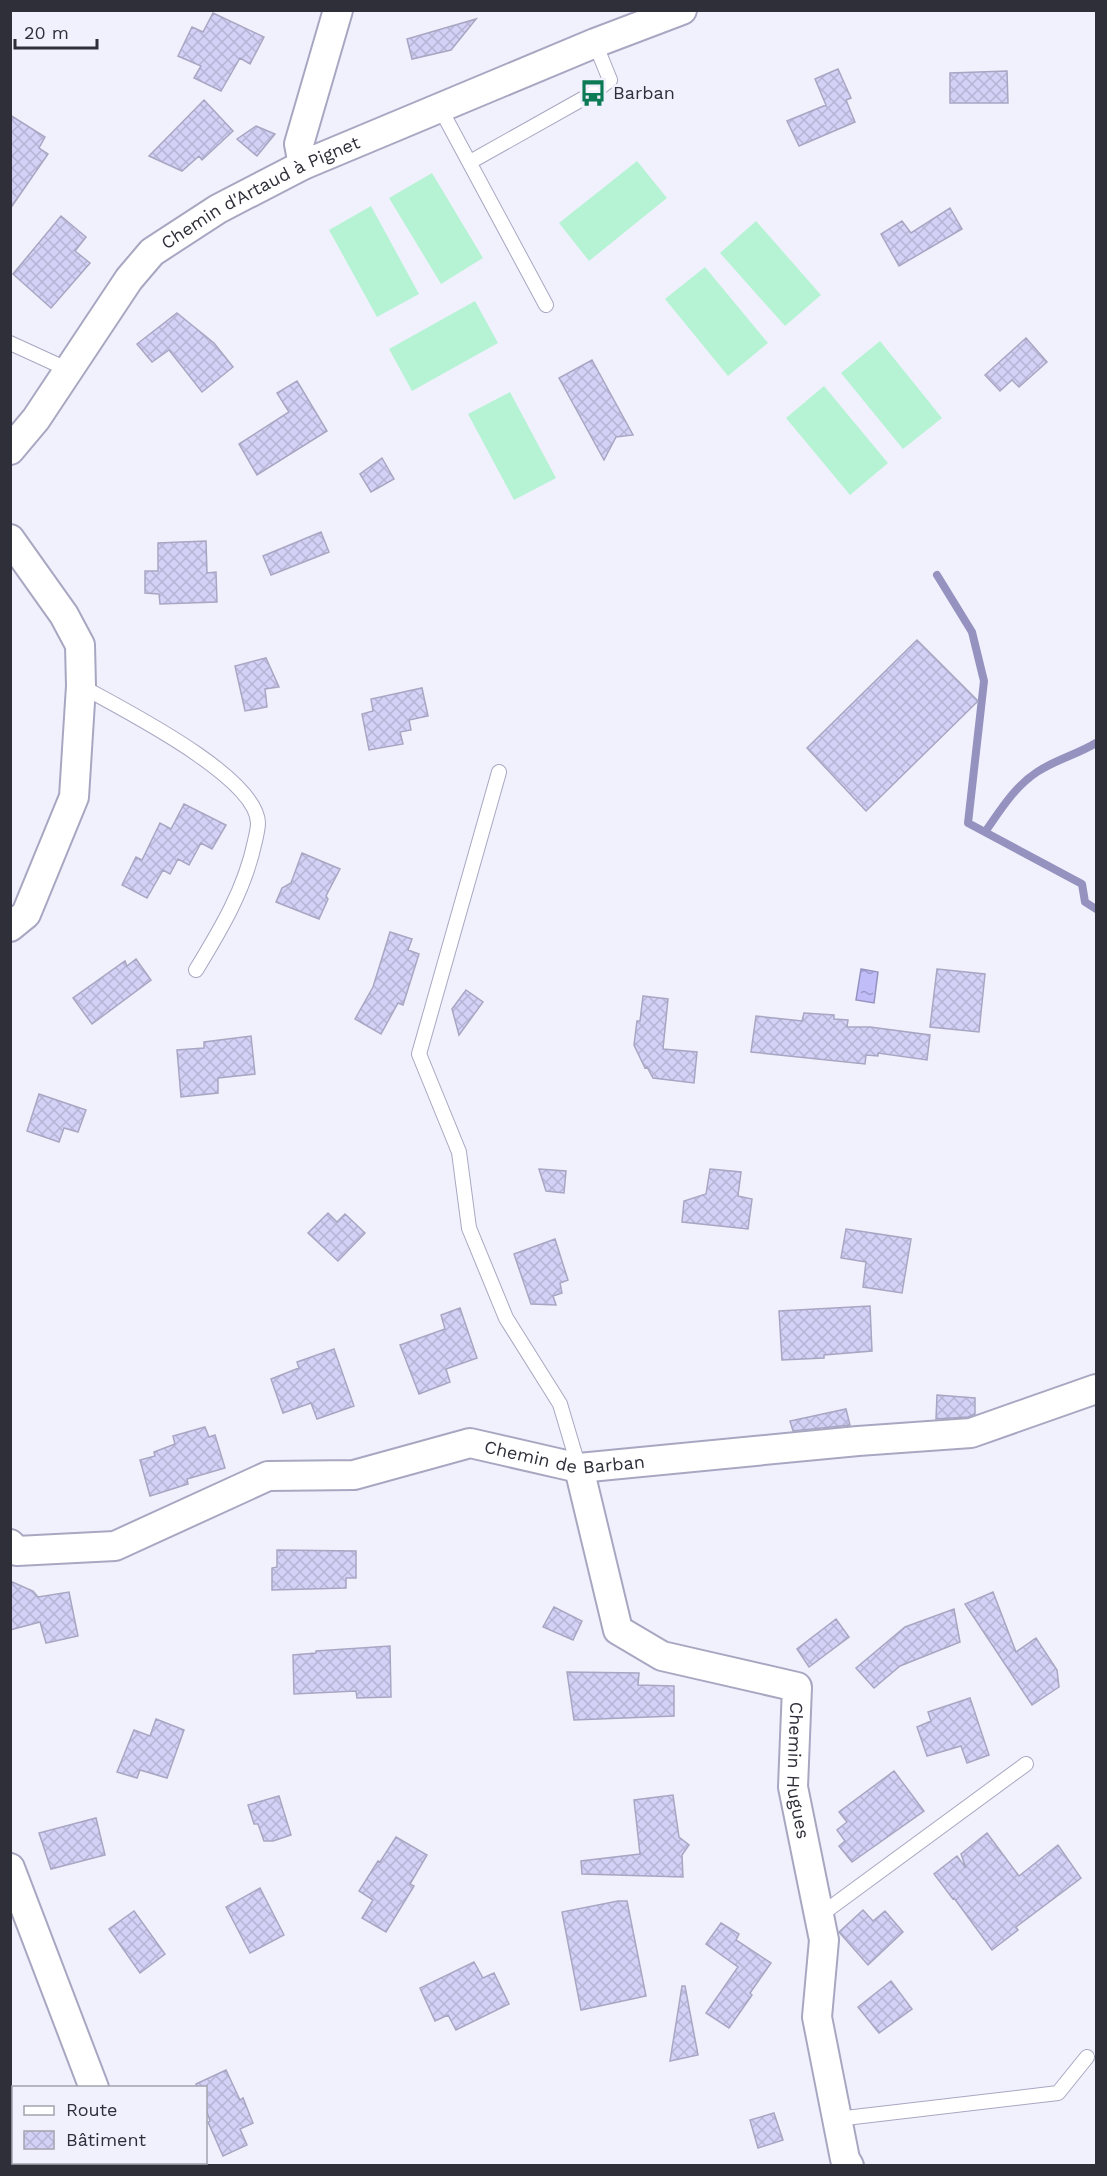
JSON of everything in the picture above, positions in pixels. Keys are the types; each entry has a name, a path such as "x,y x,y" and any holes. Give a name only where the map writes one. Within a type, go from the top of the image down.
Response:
{"street":[{"path":"303,165 299,144 338,10"},
{"name":"Chemin d'Artaud à Pignet","path":"10,450 36,419 129,279 152,252 218,209 303,165 595,43 682,10"},
{"path":"10,539 64,615 80,645 81,686 74,797 26,914 10,927"},
{"name":"Chemin de Barban","path":"10,1544 17,1551 115,1546 268,1476 354,1475 470,1443 579,1468 970,1432 1096,1389"},
{"name":"Chemin Hugues","path":"579,1468 618,1630 662,1656 797,1687 793,1787 824,1940 817,2017 845,2159 849,2166"},
{"path":"10,1868 93,2086"}],"lane":[{"path":"470,162 593,93 610,80 595,43"},
{"path":"440,108 546,305"},
{"path":"10,343 69,370"},
{"path":"81,686 213,764 248,797 258,822 250,865 233,904 196,970"},
{"path":"498,772 419,1054 459,1152 469,1228 506,1318 560,1404 579,1468"},
{"path":"819,1916 1026,1764"},
{"path":"837,2118 1058,2092 1087,2057"}],"green space":[{"path":"637,161 667,198 589,261 559,223"},
{"path":"432,173 483,258 441,284 389,198"},
{"path":"371,206 419,294 377,317 329,230"},
{"path":"756,221 821,295 785,326 720,253"},
{"path":"705,267 768,343 728,376 665,299"},
{"path":"475,301 498,343 412,391 389,349"},
{"path":"880,341 942,418 903,449 841,373"},
{"path":"824,386 888,463 850,495 786,418"},
{"path":"510,392 556,478 514,500 468,414"}],"water":[{"path":"861,969 878,972 874,1003 856,1000"}],"building":[{"path":"213,13 264,37 250,64 240,58 221,91 194,78 201,66 178,56 192,27 203,32"},
{"path":"476,19 451,50 412,59 407,39"},
{"path":"838,69 851,98 846,100 855,122 799,146 787,121 826,105 815,79"},
{"path":"1007,71 1008,103 950,103 950,73"},
{"path":"204,100 233,131 202,160 199,156 182,171 149,156"},
{"path":"10,115 45,137 39,148 48,154 10,209"},
{"path":"256,126 275,134 257,156 237,139"},
{"path":"950,208 962,229 899,266 881,234 902,221 911,233"},
{"path":"61,216 86,237 75,251 90,263 51,308 13,274"},
{"path":"177,313 214,343 233,367 202,392 169,350 152,362 137,344"},
{"path":"1026,338 1047,362 1019,387 1012,380 1000,391 985,375"},
{"path":"592,360 633,435 616,437 604,460 559,378"},
{"path":"297,381 327,431 257,475 239,444 289,412 277,393"},
{"path":"382,458 394,479 371,492 360,474"},
{"path":"321,532 329,552 271,575 263,556"},
{"path":"206,541 207,573 216,572 217,602 160,604 159,594 145,593 145,571 158,571 158,543"},
{"path":"917,640 978,701 866,811 807,748"},
{"path":"266,658 279,687 265,689 267,707 245,711 235,666"},
{"path":"422,688 428,716 409,720 411,730 400,732 403,744 369,750 362,714 373,711 371,699"},
{"path":"184,804 226,825 212,849 201,843 189,865 178,859 170,874 163,870 147,898 122,885 136,857 142,860 160,823 171,829"},
{"path":"302,853 340,869 326,896 328,899 319,919 276,902 282,888 291,883"},
{"path":"390,932 412,939 408,950 419,954 403,1005 398,1003 381,1034 355,1019 373,987"},
{"path":"136,959 151,980 92,1024 73,998 125,961 127,966"},
{"path":"937,969 985,974 979,1032 930,1027"},
{"path":"466,990 483,1002 459,1035 452,1009"},
{"path":"643,996 668,999 663,1049 697,1052 694,1083 653,1078 647,1067 645,1068 634,1045"},
{"path":"804,1013 834,1015 834,1019 848,1020 847,1027 870,1027 930,1035 927,1060 878,1053 878,1056 866,1055 865,1064 751,1052 756,1016 802,1021"},
{"path":"251,1036 255,1074 218,1078 218,1093 181,1097 177,1050 204,1048 204,1042"},
{"path":"39,1094 86,1110 78,1132 64,1128 59,1142 27,1131"},
{"path":"539,1169 566,1171 564,1193 546,1191"},
{"path":"710,1169 741,1172 738,1196 752,1199 748,1229 682,1222 684,1201 706,1194"},
{"path":"328,1213 337,1222 345,1214 365,1233 338,1261 308,1233"},
{"path":"846,1229 911,1239 902,1293 863,1287 866,1262 841,1258"},
{"path":"555,1239 568,1280 560,1283 562,1293 553,1296 556,1305 531,1304 514,1254"},
{"path":"870,1306 872,1351 824,1355 824,1358 782,1360 779,1311"},
{"path":"460,1308 477,1358 446,1369 450,1382 419,1394 400,1345 445,1329 441,1315"},
{"path":"334,1349 354,1406 317,1419 311,1403 283,1413 271,1379 299,1368 297,1362"},
{"path":"937,1395 975,1398 975,1414 968,1417 936,1419"},
{"path":"846,1409 850,1425 793,1431 790,1421"},
{"path":"205,1427 209,1437 215,1435 225,1468 187,1479 188,1484 150,1496 140,1460 155,1456 154,1452 175,1444 173,1436"},
{"path":"277,1550 356,1551 356,1578 346,1578 346,1588 272,1590 272,1568 277,1567"},
{"path":"10,1581 33,1591 38,1597 69,1592 78,1636 46,1643 40,1622 10,1630"},
{"path":"993,1592 1016,1652 1036,1638 1057,1670 1059,1687 1032,1705 965,1604"},
{"path":"554,1607 582,1621 573,1640 543,1627"},
{"path":"954,1609 960,1642 900,1666 874,1688 856,1668 905,1627"},
{"path":"836,1619 849,1637 809,1667 797,1649"},
{"path":"390,1646 391,1697 357,1698 356,1691 294,1694 293,1655 316,1653 316,1651"},
{"path":"567,1672 639,1673 638,1685 674,1686 674,1716 574,1720"},
{"path":"970,1698 989,1755 967,1763 961,1746 927,1756 917,1727 931,1721 928,1712"},
{"path":"156,1719 184,1730 167,1778 140,1770 137,1778 117,1772 134,1730 150,1736"},
{"path":"894,1771 924,1811 852,1862 839,1846 845,1841 837,1830 847,1822 839,1812"},
{"path":"673,1795 679,1837 689,1845 682,1855 683,1877 582,1874 581,1861 640,1854 634,1800"},
{"path":"279,1796 291,1835 273,1841 264,1841 258,1824 254,1824 248,1805"},
{"path":"96,1818 105,1855 51,1869 39,1833"},
{"path":"987,1833 1019,1876 1058,1845 1081,1878 1016,1927 1018,1930 992,1950 934,1874 957,1856 966,1868 961,1854"},
{"path":"396,1837 427,1855 410,1884 414,1886 386,1932 362,1918 373,1900 359,1891"},
{"path":"260,1888 284,1935 250,1953 226,1907"},
{"path":"627,1901 646,1996 581,2010 562,1912"},
{"path":"863,1910 873,1921 885,1911 903,1932 868,1965 839,1932"},
{"path":"134,1911 165,1954 140,1973 109,1929"},
{"path":"721,1923 739,1934 736,1940 771,1963 729,2028 706,2013 738,1967 706,1944"},
{"path":"474,1962 483,1978 494,1973 509,2004 456,2030 448,2015 435,2021 420,1988"},
{"path":"891,1981 912,2009 879,2033 858,2007"},
{"path":"682,1986 685,1986 698,2055 670,2061"},
{"path":"226,2070 240,2100 243,2098 253,2123 240,2129 247,2145 223,2156 208,2122 210,2121 207,2112 207,2086 196,2086 196,2084"},
{"path":"774,2113 783,2140 758,2148 750,2120"}],"waterway":[{"path":"937,575 972,632 984,681 968,823 1082,884 1085,902 1096,909"},
{"path":"985,832 1008,800 1029,778 1059,760 1096,743"}],"place":[{"name":"Barban","path":"593,93"}]}
